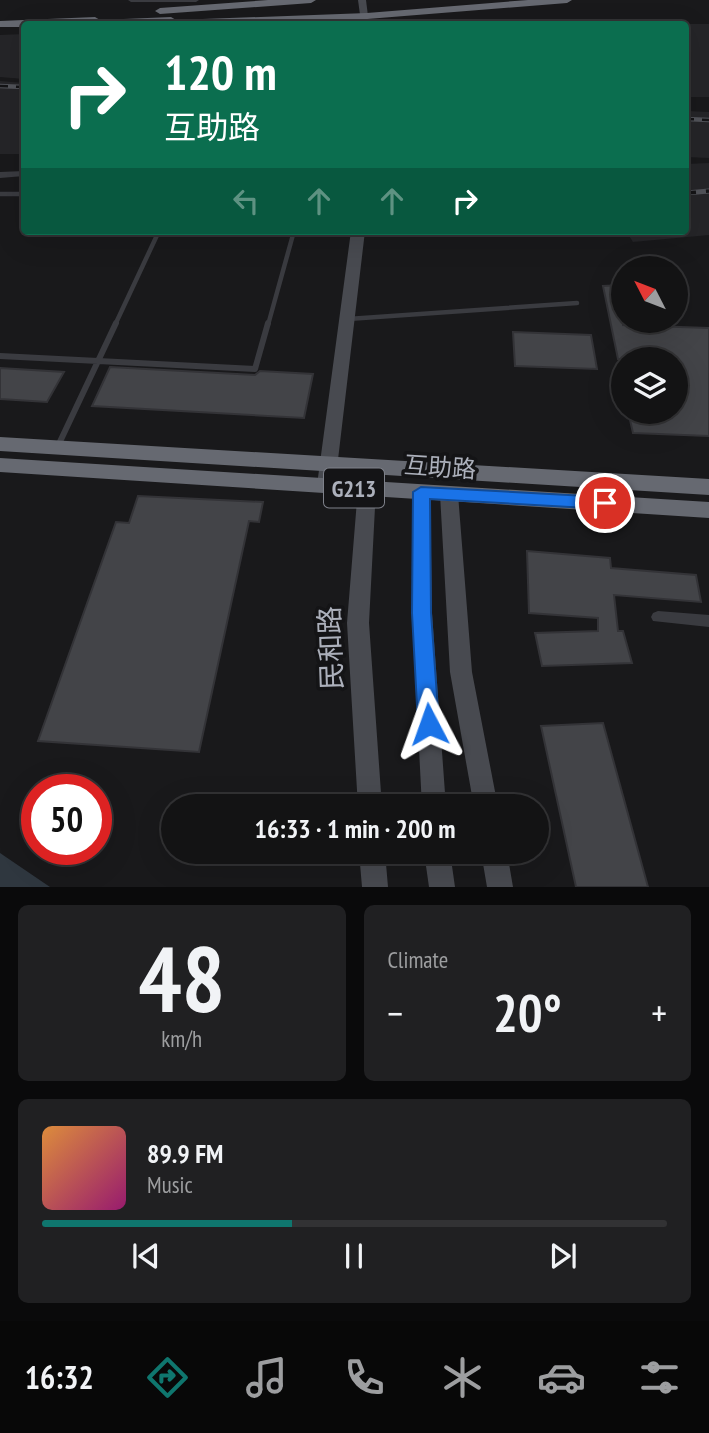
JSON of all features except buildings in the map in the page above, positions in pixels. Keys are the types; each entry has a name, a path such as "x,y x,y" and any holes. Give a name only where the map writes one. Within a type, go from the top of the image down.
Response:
{"highway":[{"path":"78,21 311,0"},
{"path":"110,21 350,4 477,0"},
{"path":"284,21 367,19 567,0"},
{"path":"122,21 350,4"},
{"path":"0,28 21,26"},
{"path":"0,28 21,27"},
{"name":"互助路","path":"0,444 327,475 366,488 709,509"},
{"name":"互助路","path":"0,465 709,487"}],"main road":[{"path":"350,4 367,19"},
{"path":"327,475 357,235"},
{"name":"民和路","path":"366,488 358,623 369,794"},
{"path":"421,492 422,613 433,794"},
{"path":"449,494 461,672 484,794"},
{"path":"439,864 442,887"},
{"path":"496,864 500,887"}],"street":[{"path":"131,0 196,0"},
{"path":"0,174 21,174"},
{"path":"658,617 709,621"}],"lane":[{"path":"0,194 21,194"},
{"path":"57,448 157,235"},
{"path":"0,356 255,369 293,235"},
{"path":"346,319 577,303"}],"shaded area":[{"path":"689,24 709,24 709,97 689,97"},
{"path":"21,34 21,79 0,77 0,35"},
{"path":"0,81 21,83 21,154 0,154"},
{"path":"689,111 709,112 709,158 689,157"},
{"path":"709,163 709,235 633,242 629,235 689,235 689,164"},
{"path":"0,853 50,887 0,887"}],"railway":[{"path":"0,86 21,87"},
{"path":"689,119 709,120"},
{"path":"689,193 709,191"}],"route":[{"path":"429,724 422,613 421,492 605,503"}]}
